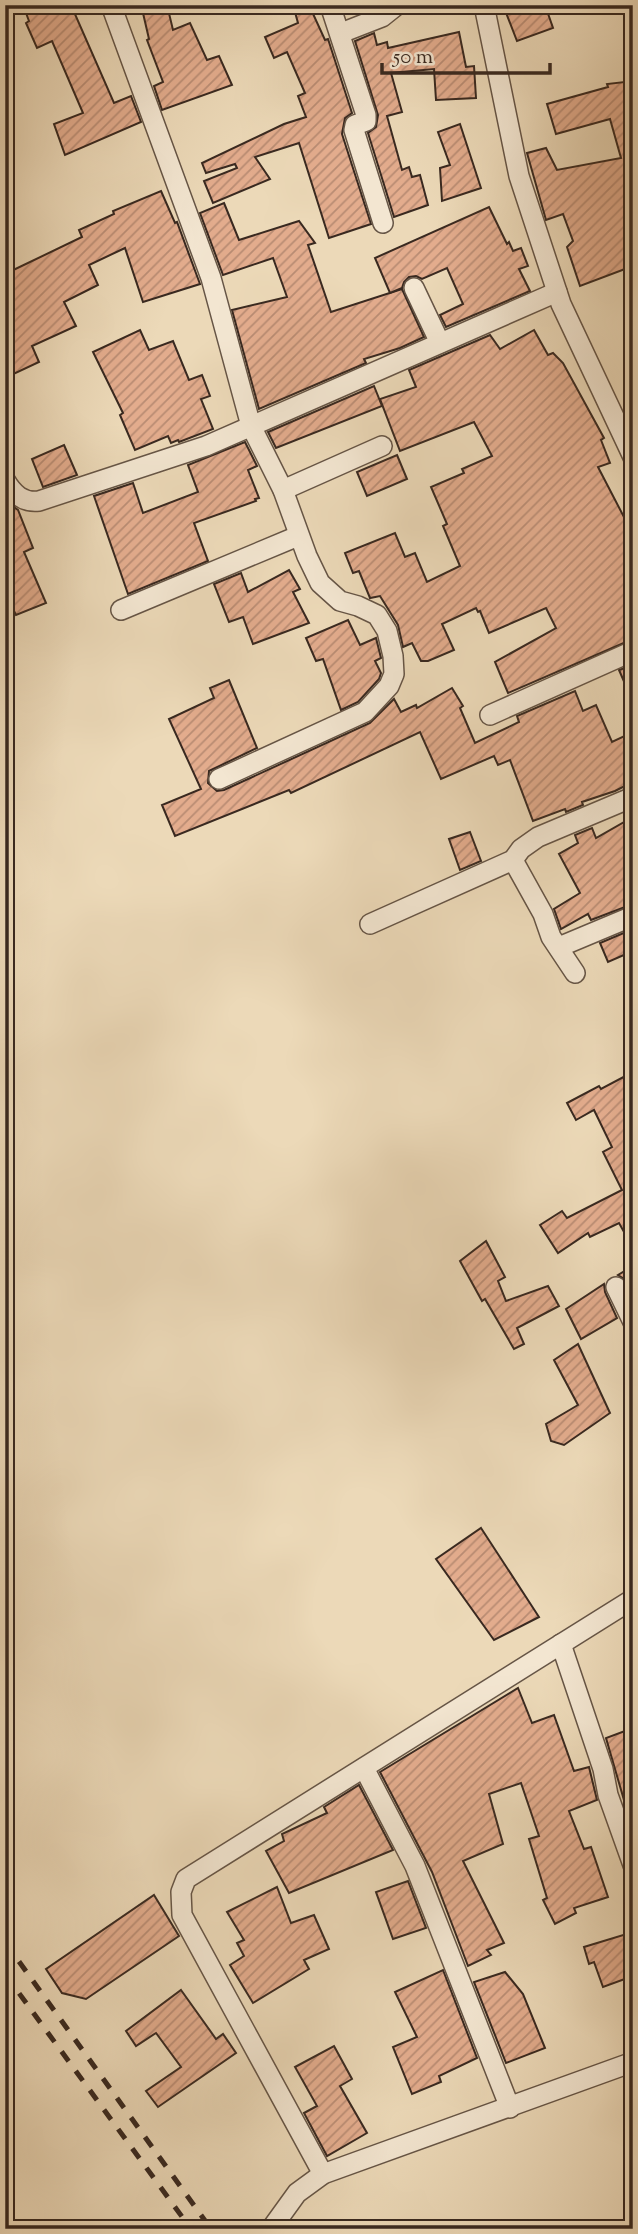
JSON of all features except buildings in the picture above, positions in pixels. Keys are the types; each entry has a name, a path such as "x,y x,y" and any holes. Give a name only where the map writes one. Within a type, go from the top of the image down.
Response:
{"street":[{"path":"111,5 211,278 251,426 283,490 298,536 320,583 340,601 377,615 387,631 394,674 390,686 365,712 219,779"},
{"path":"330,5 366,115 366,121 359,122 354,129 383,223"},
{"path":"341,33 382,17 397,5"},
{"path":"484,5 519,176 557,292 633,457"},
{"path":"414,288 440,343"},
{"path":"5,480 21,498 30,502 39,501 206,446 557,292"},
{"path":"283,490 382,446"},
{"path":"121,610 298,536"},
{"path":"490,715 633,651"},
{"path":"370,924 513,860 521,849 538,837 633,797"},
{"path":"513,860 543,914 551,937 575,973"},
{"path":"559,947 633,916"},
{"path":"616,1287 633,1322"},
{"path":"323,2175 182,1915 181,1892 187,1880 633,1599"},
{"path":"561,1644 633,1865"},
{"path":"364,1768 415,1866 510,2108"},
{"path":"271,2229 297,2193 323,2175 633,2062"}],"railway":[{"path":"5,1942 211,2229"},
{"path":"5,1974 191,2229"}]}
